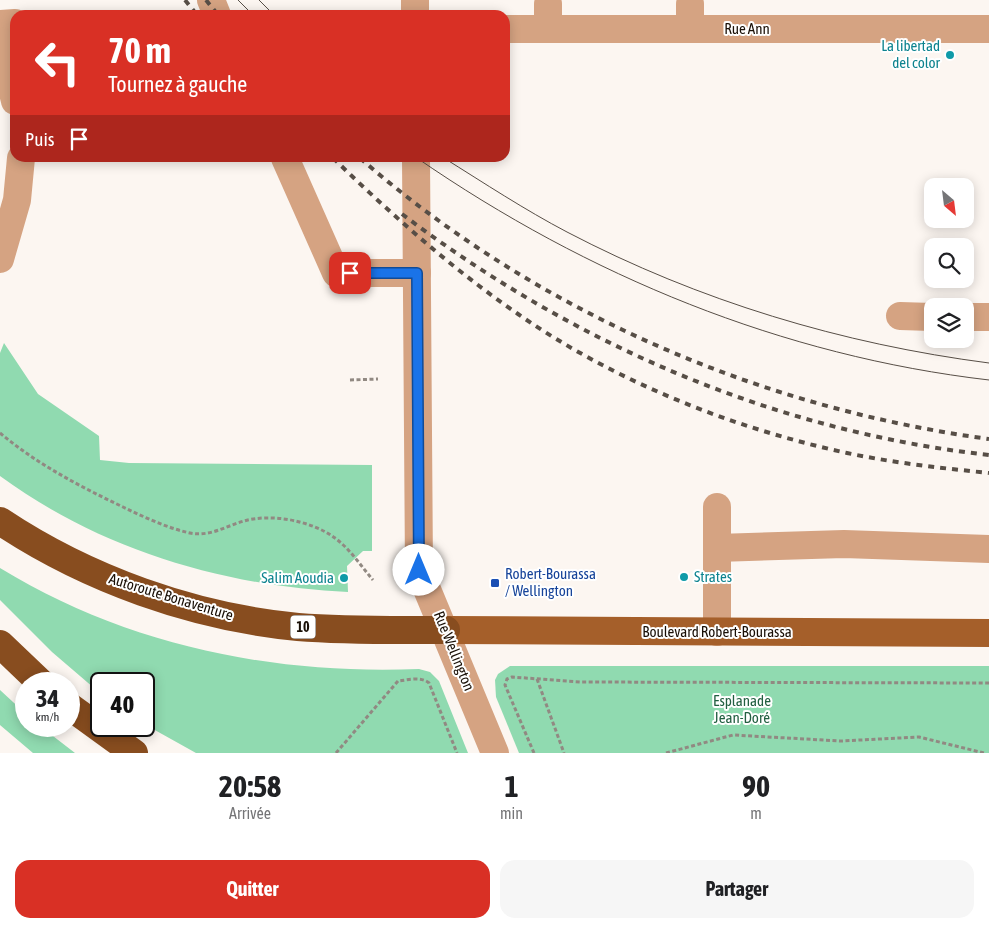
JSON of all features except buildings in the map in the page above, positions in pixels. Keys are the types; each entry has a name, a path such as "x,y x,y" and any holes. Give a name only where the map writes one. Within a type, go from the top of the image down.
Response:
{"highway":[{"name":"Autoroute Bonaventure","path":"0,521 49,550 92,572 155,595 216,613 269,623 322,629 446,630"},
{"path":"0,644 29,672"},
{"path":"80,714 134,753"}],"main road":[{"name":"Boulevard Robert-Bourassa","path":"446,630 989,633"}],"street":[{"name":"Rue Ann","path":"510,27 548,16 690,17 989,29"},
{"path":"0,41 10,81"},
{"path":"0,259 17,200 21,162"},
{"path":"287,162 336,273 417,273"},
{"name":"Rue Wellington","path":"416,162 419,570 446,630 495,753"},
{"path":"900,316 924,316"},
{"path":"974,317 989,317"},
{"path":"717,507 717,632"},
{"path":"717,548 844,544 989,549"}],"path":[{"path":"350,380 378,379"},
{"path":"0,432 48,467 82,487 139,515 191,533 209,533 257,519 291,521 324,531 340,543 374,580"},
{"path":"534,753 506,685 507,679 516,676 590,682 989,683"},
{"path":"537,678 564,753"},
{"path":"336,753 398,681 425,680 430,686 457,753"},
{"path":"666,753 733,736 841,741 919,737 984,753"}],"green space":[{"path":"4,343 38,394 99,436 100,460 129,463 372,465 372,551 363,551 347,566 348,592 255,582 165,560 122,544 79,524 39,502 0,476 0,353"},
{"path":"0,568 48,595 98,617 149,635 202,650 255,660 309,667 364,670 419,669 430,672 439,681 468,753 196,753 155,730 155,672 90,672 90,685 80,676 80,672 75,672 52,652 0,600"},
{"name":"Esplanade Jean-Doré","path":"510,666 989,666 989,753 519,753 496,697 495,680 498,674"},
{"path":"0,690 15,704 15,737 54,737 75,753 33,753 0,725"}],"tram line":[{"path":"238,0 248,10"},
{"path":"259,0 269,10"},
{"path":"423,162 482,200 549,239 619,274 690,304 762,330 836,352 912,368 989,380"},
{"path":"450,162 520,206 567,232 617,257 720,299 772,316 880,344 934,355 989,363"}],"railway":[{"path":"185,0 193,10"},
{"path":"206,0 214,10"},
{"path":"337,162 422,240 493,296 555,338 634,381 718,416 804,443 882,460 989,473"},
{"path":"365,162 428,213 500,262 575,306 654,344 735,377 818,404 903,424 989,439"},
{"path":"402,214 468,261 536,303 606,341 679,374 754,402 830,426 909,443 989,455"}],"place":[{"name":"La libertad del color","path":"950,55"},
{"name":"Strates","path":"684,577"},
{"name":"Salim Aoudia","path":"344,578"},
{"name":"Robert-Bourassa / Wellington","path":"495,583"}],"route":[{"path":"350,273 417,273 419,570"}]}
